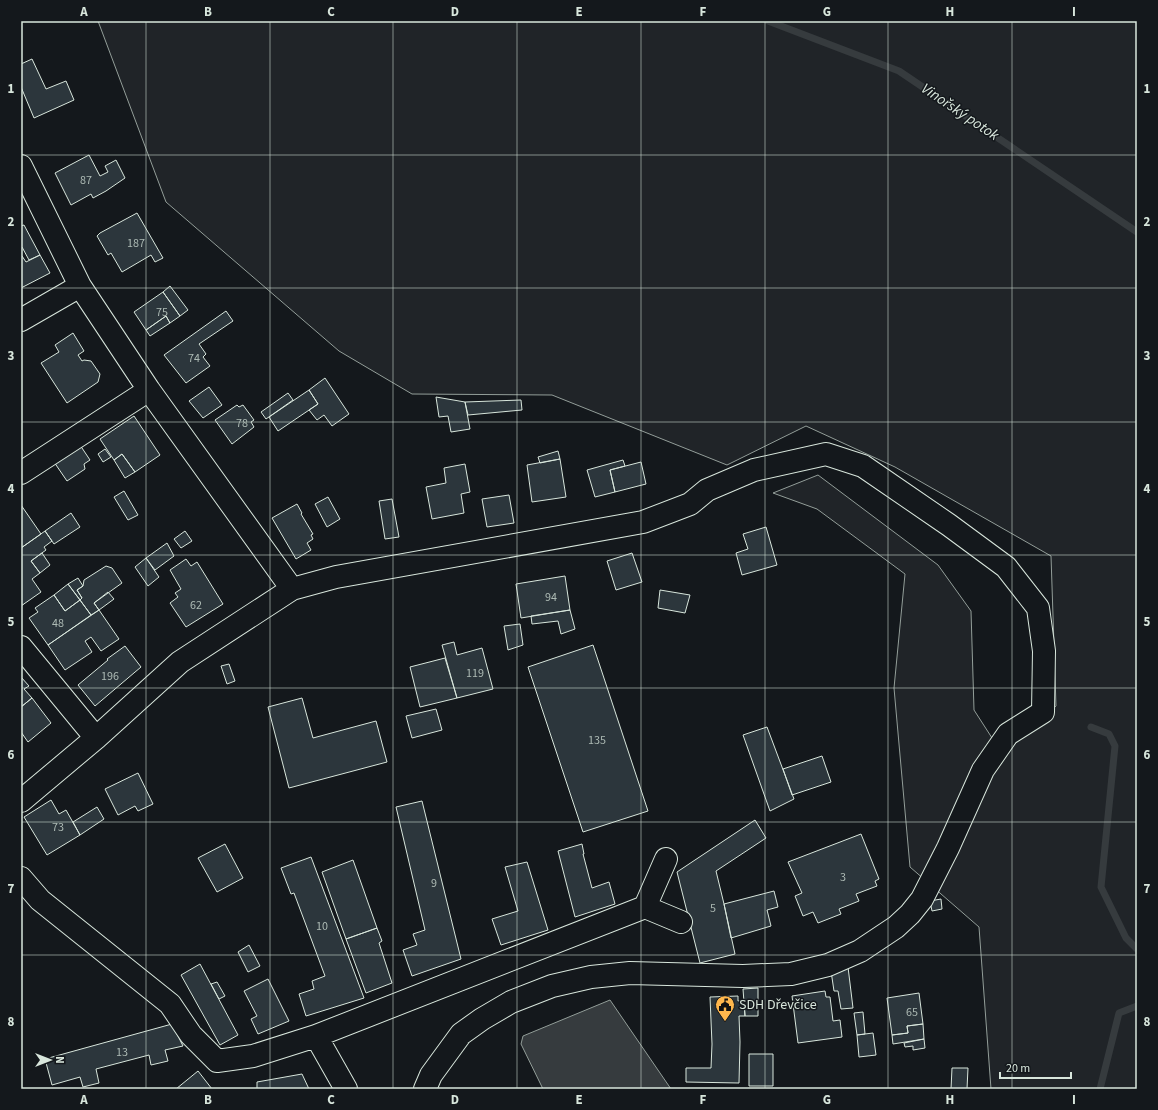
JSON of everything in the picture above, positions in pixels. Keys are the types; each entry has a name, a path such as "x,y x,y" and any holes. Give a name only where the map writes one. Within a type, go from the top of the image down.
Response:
{"street":[{"path":"21,167 80,286 149,390 292,589"},
{"path":"21,320 80,286"},
{"path":"21,473 149,390"},
{"path":"21,801 96,738 180,662 292,589 336,577 644,522 690,504 707,490 754,470 826,454 863,466 949,525 1006,567 1038,608 1044,651 1044,712 1008,734 983,770 948,848 922,899 910,914 896,927 882,938 860,951 828,965 791,974 743,976 630,973 591,977 552,986 511,1002 482,1019 461,1034 431,1075 425,1089"},
{"path":"21,646 96,738"},
{"path":"645,907 666,859"},
{"path":"21,878 40,900 170,1004 191,1035 217,1061 253,1056 316,1036 645,907 681,922"},
{"path":"316,1036 346,1089"}],"shaded area":[{"path":"98,21 1137,21 1137,1089 991,1089 979,927 910,867 894,688 905,574 817,509 773,493 818,475 938,565 971,611 974,710 1003,755 1056,706 1051,556 895,467 806,426 727,465 552,395 412,394 339,351 166,202"},
{"path":"610,1000 671,1089 543,1089 521,1044 523,1036"}],"building":[{"path":"32,59 46,89 66,81 74,100 34,118 21,87 21,64"},
{"path":"89,155 100,176 108,172 105,166 116,160 125,178 93,198 91,194 71,205 55,173"},
{"path":"137,213 163,258 155,262 151,255 122,272 111,253 108,255 97,236"},
{"path":"24,225 40,255 29,260 21,247 21,226"},
{"path":"40,255 50,273 21,288 21,257 22,256 26,262"},
{"path":"170,286 188,310 180,316 163,292"},
{"path":"163,292 180,316 170,323 166,316 146,330 134,312"},
{"path":"226,311 233,321 199,344 206,354 203,357 210,366 186,383 164,355"},
{"path":"166,316 170,323 150,336 146,330"},
{"path":"73,333 84,351 78,355 82,361 91,361 100,374 98,382 67,403 41,363 59,352 55,345"},
{"path":"325,378 349,414 332,426 324,415 317,420 309,410 318,404 309,390"},
{"path":"209,387 222,405 203,418 189,401"},
{"path":"309,390 318,404 278,431 269,417"},
{"path":"288,393 293,400 266,419 261,412"},
{"path":"436,397 465,402 470,429 451,432 448,416 439,417"},
{"path":"521,400 522,410 468,415 465,402"},
{"path":"237,405 239,407 243,405 254,420 251,422 254,427 232,444 215,420"},
{"path":"134,416 160,455 135,472 122,454 114,460 100,439"},
{"path":"80,445 90,460 84,464 85,469 67,481 54,462"},
{"path":"105,449 111,457 103,462 98,454"},
{"path":"558,451 560,459 540,463 538,457"},
{"path":"122,454 135,472 125,478 114,460"},
{"path":"560,459 566,497 532,502 527,465"},
{"path":"623,460 625,466 610,470 615,492 595,497 587,470"},
{"path":"641,462 646,484 615,492 610,470"},
{"path":"465,464 470,492 461,494 464,513 432,519 426,487 446,483 444,468"},
{"path":"124,491 138,515 128,520 114,497"},
{"path":"509,495 514,523 487,527 482,499"},
{"path":"328,497 340,519 327,527 315,504"},
{"path":"392,499 399,537 385,539 379,501"},
{"path":"297,504 313,534 311,535 313,539 307,543 311,550 296,559 272,518"},
{"path":"21,505 41,534 21,548"},
{"path":"71,513 80,527 54,544 45,531"},
{"path":"766,527 777,565 742,575 736,553 748,549 743,534"},
{"path":"45,531 52,541 44,547 46,550 31,561 40,573 32,579 41,592 21,606 21,548"},
{"path":"185,531 192,541 181,548 174,539"},
{"path":"167,543 174,556 155,570 146,558"},
{"path":"42,553 50,565 40,573 31,561"},
{"path":"632,553 642,582 616,590 607,561"},
{"path":"146,558 159,577 148,586 135,567"},
{"path":"186,559 191,566 197,562 223,604 186,627 170,603 178,597 175,593 181,589 170,570"},
{"path":"106,566 112,568 122,583 94,603 99,610 91,615 80,600 82,598 77,590 83,586 84,580"},
{"path":"565,576 570,610 521,618 516,584"},
{"path":"78,578 83,586 77,590 82,598 80,600 68,584"},
{"path":"68,584 80,600 65,611 54,595"},
{"path":"660,590 690,595 685,613 658,608"},
{"path":"108,592 114,599 99,610 94,603"},
{"path":"54,595 65,611 80,600 91,615 48,645 29,618 38,612 35,608"},
{"path":"99,610 119,639 101,651 91,637 85,641 92,652 65,670 48,645"},
{"path":"570,610 575,629 561,634 558,621 532,624 531,616"},
{"path":"520,624 523,645 508,650 504,626"},
{"path":"454,642 457,655 482,648 493,689 457,698 442,645"},
{"path":"593,645 648,811 583,832 528,667"},
{"path":"125,646 141,667 95,706 78,685 108,660 107,659"},
{"path":"445,658 457,698 420,707 410,667"},
{"path":"229,664 235,681 227,684 221,666"},
{"path":"21,677 29,686 24,689 32,698 21,707"},
{"path":"32,698 51,723 28,742 21,732 21,707"},
{"path":"302,698 313,738 376,721 387,762 289,788 268,707"},
{"path":"436,709 442,730 412,738 406,716"},
{"path":"767,727 794,799 770,811 743,735"},
{"path":"822,756 831,782 792,795 783,769"},
{"path":"138,773 153,804 138,811 135,806 118,815 105,789"},
{"path":"51,800 59,814 66,810 80,835 47,855 24,817"},
{"path":"422,801 461,959 412,976 403,950 417,945 413,934 425,930 396,807"},
{"path":"97,807 104,819 80,835 73,822"},
{"path":"755,820 766,838 716,871 735,954 700,963 677,872"},
{"path":"861,834 879,879 875,881 877,886 856,894 859,901 839,909 841,914 818,923 813,912 803,916 795,896 802,893 788,862"},
{"path":"225,844 243,878 217,892 198,858"},
{"path":"582,844 583,854 592,888 609,882 615,904 575,917 558,851"},
{"path":"311,857 364,998 306,1016 299,994 314,989 312,981 325,976 294,893 291,894 281,868"},
{"path":"353,860 377,928 346,939 322,872"},
{"path":"527,862 548,930 501,945 492,919 518,911 505,867"},
{"path":"774,891 778,907 767,910 771,926 731,938 724,904"},
{"path":"941,899 942,909 932,911 930,901"},
{"path":"377,928 382,941 379,943 392,983 366,993 346,939"},
{"path":"249,945 260,966 248,972 238,952"},
{"path":"200,964 238,1035 220,1045 181,975"},
{"path":"848,967 853,1008 841,1009 838,991 834,991 831,971"},
{"path":"268,979 289,1021 258,1034 251,1019 257,1016 244,991"},
{"path":"217,982 225,996 219,999 211,984"},
{"path":"758,988 758,1016 745,1016 743,989"},
{"path":"825,991 826,997 830,997 833,1021 840,1020 842,1037 798,1043 792,996"},
{"path":"919,993 923,1024 907,1026 908,1033 892,1035 887,998"},
{"path":"738,996 738,1001 744,1001 745,1016 739,1016 739,1083 686,1082 686,1068 711,1068 712,1044 710,997"},
{"path":"863,1012 865,1034 857,1035 854,1013"},
{"path":"172,1024 183,1046 165,1050 168,1061 151,1065 149,1055 96,1069 99,1083 83,1087 80,1077 52,1085 45,1059"},
{"path":"923,1024 924,1039 893,1044 892,1035 908,1033 907,1026"},
{"path":"873,1033 876,1055 859,1057 857,1035"},
{"path":"924,1039 925,1048 913,1050 913,1046 905,1047 904,1043"},
{"path":"749,1054 773,1054 773,1086 749,1086"},
{"path":"952,1068 968,1068 967,1089 951,1089"},
{"path":"198,1071 212,1089 176,1089"},
{"path":"302,1074 309,1089 257,1089 257,1082"}],"waterway":[{"name":"Vinořský potok","path":"768,21 899,71 1137,232"},
{"path":"1091,727 1109,734 1115,746 1101,887 1126,938 1137,949"},
{"path":"1100,1089 1119,1013 1137,1006"}],"place":[{"name":"SDH Dřevčice","path":"725,1022"}]}
